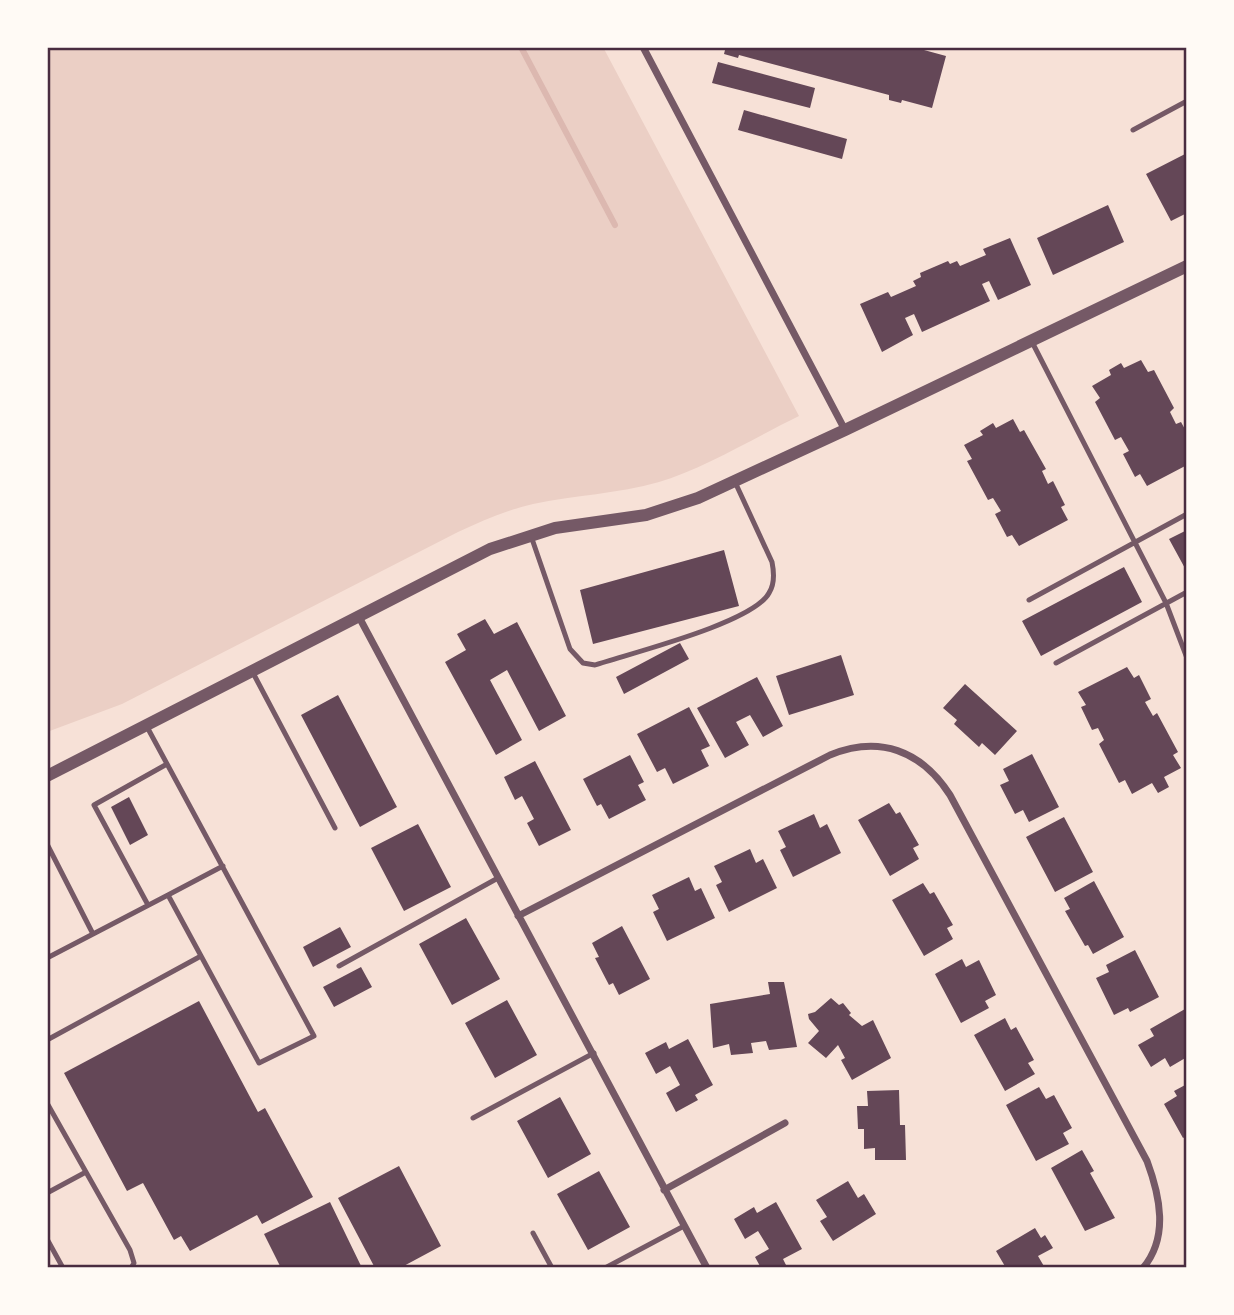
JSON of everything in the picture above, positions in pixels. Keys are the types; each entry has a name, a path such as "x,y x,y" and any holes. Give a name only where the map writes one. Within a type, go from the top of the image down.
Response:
{"street":[{"path":"643,47 845,430"},
{"path":"47,776 490,549 555,528 646,514 698,498 1187,266"},
{"path":"359,617 594,1053 706,1268"},
{"path":"518,916 838,751 863,745 881,746 915,758 940,779 950,794 1147,1161 1159,1202 1161,1222 1156,1244 1143,1268"},
{"path":"664,1190 785,1123"}],"lane":[{"path":"1133,130 1187,101"},
{"path":"1031,340 1166,603 1187,658"},
{"path":"531,535 570,649 583,663 596,665 725,623 756,607 769,594 774,575 772,562 736,482"},
{"path":"1029,600 1187,514"},
{"path":"1056,663 1187,592"},
{"path":"252,671 335,828"},
{"path":"146,725 314,1036 259,1063 168,895"},
{"path":"148,905 94,805 167,764"},
{"path":"47,844 93,934"},
{"path":"47,958 223,866"},
{"path":"339,966 498,878"},
{"path":"47,1040 201,956"},
{"path":"473,1118 594,1053"},
{"path":"47,1103 130,1250 134,1263 131,1268"},
{"path":"47,1193 86,1171"},
{"path":"605,1268 684,1226"},
{"path":"533,1233 552,1268"},
{"path":"47,1239 63,1268"}],"shaded area":[{"path":"47,47 603,47 799,416 711,461 659,482 533,504 485,520 122,704 47,732"}],"building":[{"path":"716,47 913,47 946,56 932,108 902,100 901,103 889,100 889,95 739,55 738,58 724,54 725,50"},
{"path":"718,62 815,88 810,108 712,83"},
{"path":"744,110 847,139 842,159 738,130"},
{"path":"1187,153 1187,213 1171,221 1146,174"},
{"path":"1108,205 1124,242 1053,275 1037,238"},
{"path":"1010,238 1031,285 998,300 989,281 982,284 990,301 922,332 914,314 905,318 913,335 882,352 860,304 888,292 891,297 916,286 913,281 921,277 920,273 948,261 950,264 957,261 960,266 986,255 983,249"},
{"path":"1141,360 1148,372 1154,370 1174,408 1170,412 1176,424 1181,422 1187,433 1187,465 1147,486 1140,474 1135,477 1123,454 1129,451 1121,437 1115,440 1095,402 1100,398 1092,386 1111,375 1109,370 1121,363 1124,368"},
{"path":"1013,419 1020,432 1024,430 1046,469 1042,471 1048,484 1053,481 1065,505 1061,507 1068,520 1019,546 1012,535 1007,537 995,514 1001,511 993,498 988,500 967,461 972,459 964,445 983,435 980,431 993,423 996,428"},
{"path":"1187,530 1187,572 1169,539"},
{"path":"724,550 739,606 593,644 580,590"},
{"path":"1124,567 1142,602 1041,656 1022,621"},
{"path":"485,619 494,634 517,622 566,716 539,731 507,670 490,680 522,740 496,755 445,662 466,650 457,634"},
{"path":"680,643 689,659 624,694 616,677"},
{"path":"841,655 854,695 789,715 776,676"},
{"path":"1127,667 1134,678 1139,675 1151,699 1145,702 1153,716 1157,713 1178,752 1173,755 1181,768 1164,777 1169,787 1158,793 1152,783 1132,794 1125,780 1119,783 1099,744 1104,740 1098,728 1092,730 1081,707 1086,705 1078,692"},
{"path":"757,677 783,726 763,737 750,715 736,722 749,745 725,758 697,708"},
{"path":"965,684 1017,731 995,755 982,743 979,747 954,724 957,720 943,708"},
{"path":"338,695 397,807 360,827 301,715"},
{"path":"689,707 710,746 701,750 709,766 673,784 665,768 657,772 637,734"},
{"path":"1032,754 1059,807 1029,822 1023,810 1015,814 1000,785 1009,781 1003,769"},
{"path":"630,755 644,782 638,785 646,800 609,819 601,804 597,806 583,779"},
{"path":"535,761 571,830 539,846 527,823 534,819 522,796 515,800 504,777"},
{"path":"129,797 148,835 130,845 111,807"},
{"path":"889,803 896,814 900,812 919,845 913,848 919,859 890,876 858,820"},
{"path":"814,814 820,828 827,824 841,853 793,877 780,850 786,847 778,831"},
{"path":"1064,817 1093,872 1055,892 1026,837"},
{"path":"418,824 451,887 404,911 371,848"},
{"path":"750,849 756,863 763,859 777,888 729,912 716,885 722,882 714,866"},
{"path":"689,877 695,891 701,888 715,918 667,941 653,912 659,909 652,895"},
{"path":"1094,881 1124,937 1093,954 1088,945 1085,946 1065,911 1070,909 1064,898"},
{"path":"923,883 930,894 934,892 953,925 947,928 953,939 924,956 892,900"},
{"path":"466,918 500,979 452,1005 419,944"},
{"path":"622,926 650,979 619,995 613,983 609,985 595,958 599,957 592,943"},
{"path":"340,927 351,947 313,967 303,947"},
{"path":"1135,950 1159,997 1130,1012 1128,1008 1114,1015 1096,978 1109,972 1106,965"},
{"path":"962,959 966,967 979,960 996,995 985,1001 989,1008 961,1023 935,974"},
{"path":"361,967 372,987 334,1007 323,987"},
{"path":"768,982 784,982 797,1047 769,1050 766,1041 751,1043 753,1053 731,1055 729,1044 713,1048 710,1004 770,994"},
{"path":"831,998 839,1005 843,1003 851,1013 849,1015 862,1026 873,1020 891,1058 852,1080 841,1060 845,1058 838,1045 826,1058 808,1043 819,1031 808,1014 815,1012"},
{"path":"507,1000 537,1055 495,1078 465,1023"},
{"path":"199,1001 258,1112 265,1108 313,1197 262,1224 257,1215 190,1251 181,1236 174,1240 143,1183 127,1191 64,1073"},
{"path":"1185,1009 1187,1057 1170,1067 1165,1058 1151,1067 1138,1045 1154,1036 1150,1029"},
{"path":"1005,1018 1011,1030 1016,1027 1034,1060 1028,1063 1035,1074 1005,1091 974,1035"},
{"path":"688,1039 713,1085 695,1095 698,1100 676,1112 666,1093 680,1085 670,1066 656,1074 645,1053 666,1042 669,1049"},
{"path":"1187,1084 1187,1136 1183,1138 1164,1104 1177,1096 1174,1091"},
{"path":"1039,1087 1046,1099 1054,1095 1072,1128 1063,1133 1069,1144 1036,1161 1006,1105"},
{"path":"899,1090 900,1125 905,1125 906,1160 875,1160 875,1148 864,1149 864,1129 858,1129 857,1106 868,1106 867,1091"},
{"path":"560,1097 591,1154 548,1178 517,1121"},
{"path":"1082,1150 1094,1171 1090,1173 1115,1218 1085,1231 1051,1168"},
{"path":"399,1166 441,1246 400,1268 375,1268 338,1198"},
{"path":"599,1171 630,1227 588,1250 557,1194"},
{"path":"848,1181 858,1198 864,1194 876,1214 833,1241 820,1221 827,1217 816,1200"},
{"path":"330,1202 362,1268 281,1268 264,1234"},
{"path":"776,1202 802,1249 783,1259 786,1265 782,1268 761,1268 755,1257 769,1249 758,1231 745,1239 734,1219 754,1207 757,1213"},
{"path":"1035,1228 1041,1238 1045,1235 1053,1248 1038,1256 1045,1268 1006,1268 996,1251"}],"waterway":[{"path":"521,47 615,225"}]}
